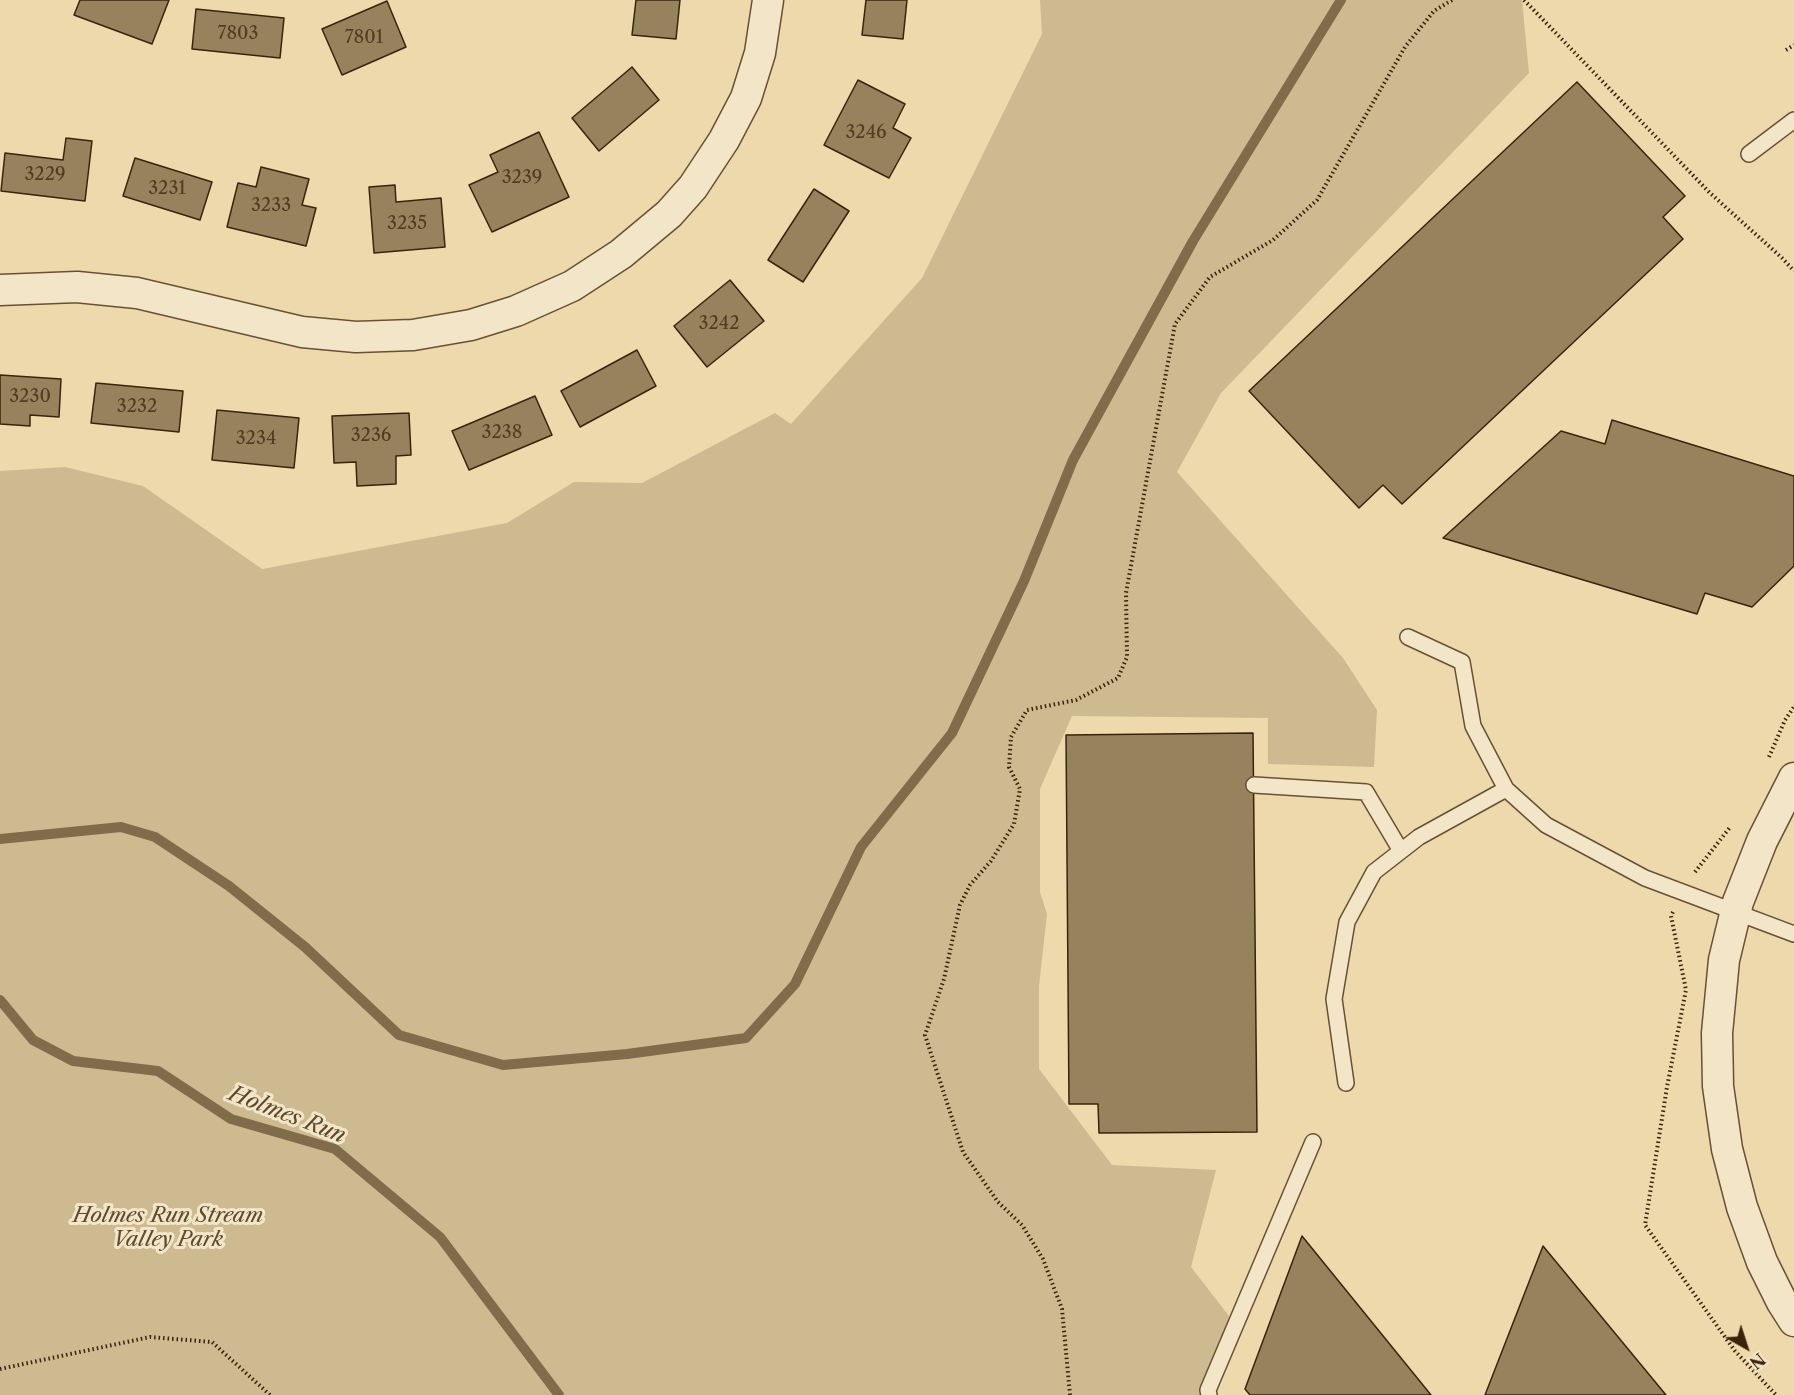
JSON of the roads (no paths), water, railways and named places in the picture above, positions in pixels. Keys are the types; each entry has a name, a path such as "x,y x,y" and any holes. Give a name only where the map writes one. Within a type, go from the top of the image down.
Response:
{"street":[{"path":"0,290 77,287 137,293 302,332 356,337 413,335 471,325 516,311 572,286 621,254 669,214 693,187 724,140 746,98 760,53 768,0"},
{"path":"1794,778 1762,841 1736,913 1724,960 1717,1033 1718,1086 1727,1149 1742,1207 1762,1262 1794,1321"}],"lane":[{"path":"1749,154 1794,120"},
{"path":"1408,637 1462,662 1473,726 1506,789 1546,825 1645,878 1794,934"},
{"path":"1254,785 1366,792 1401,851"},
{"path":"1346,1083 1334,999 1347,922 1374,872 1419,837 1506,789"},
{"path":"1209,1395 1208,1390 1313,1142"}],"waterway":[{"path":"0,839 121,827 155,837 229,886 305,947 399,1035 503,1065 627,1054 746,1038 795,984 861,847 952,733 1024,581 1073,460 1193,241 1341,0"},
{"name":"Holmes Run","path":"0,1000 33,1040 73,1061 158,1071 231,1119 335,1149 440,1237 559,1395"}],"park label":[{"name":"Holmes Run Stream Valley Park","path":"168,1228"}]}
